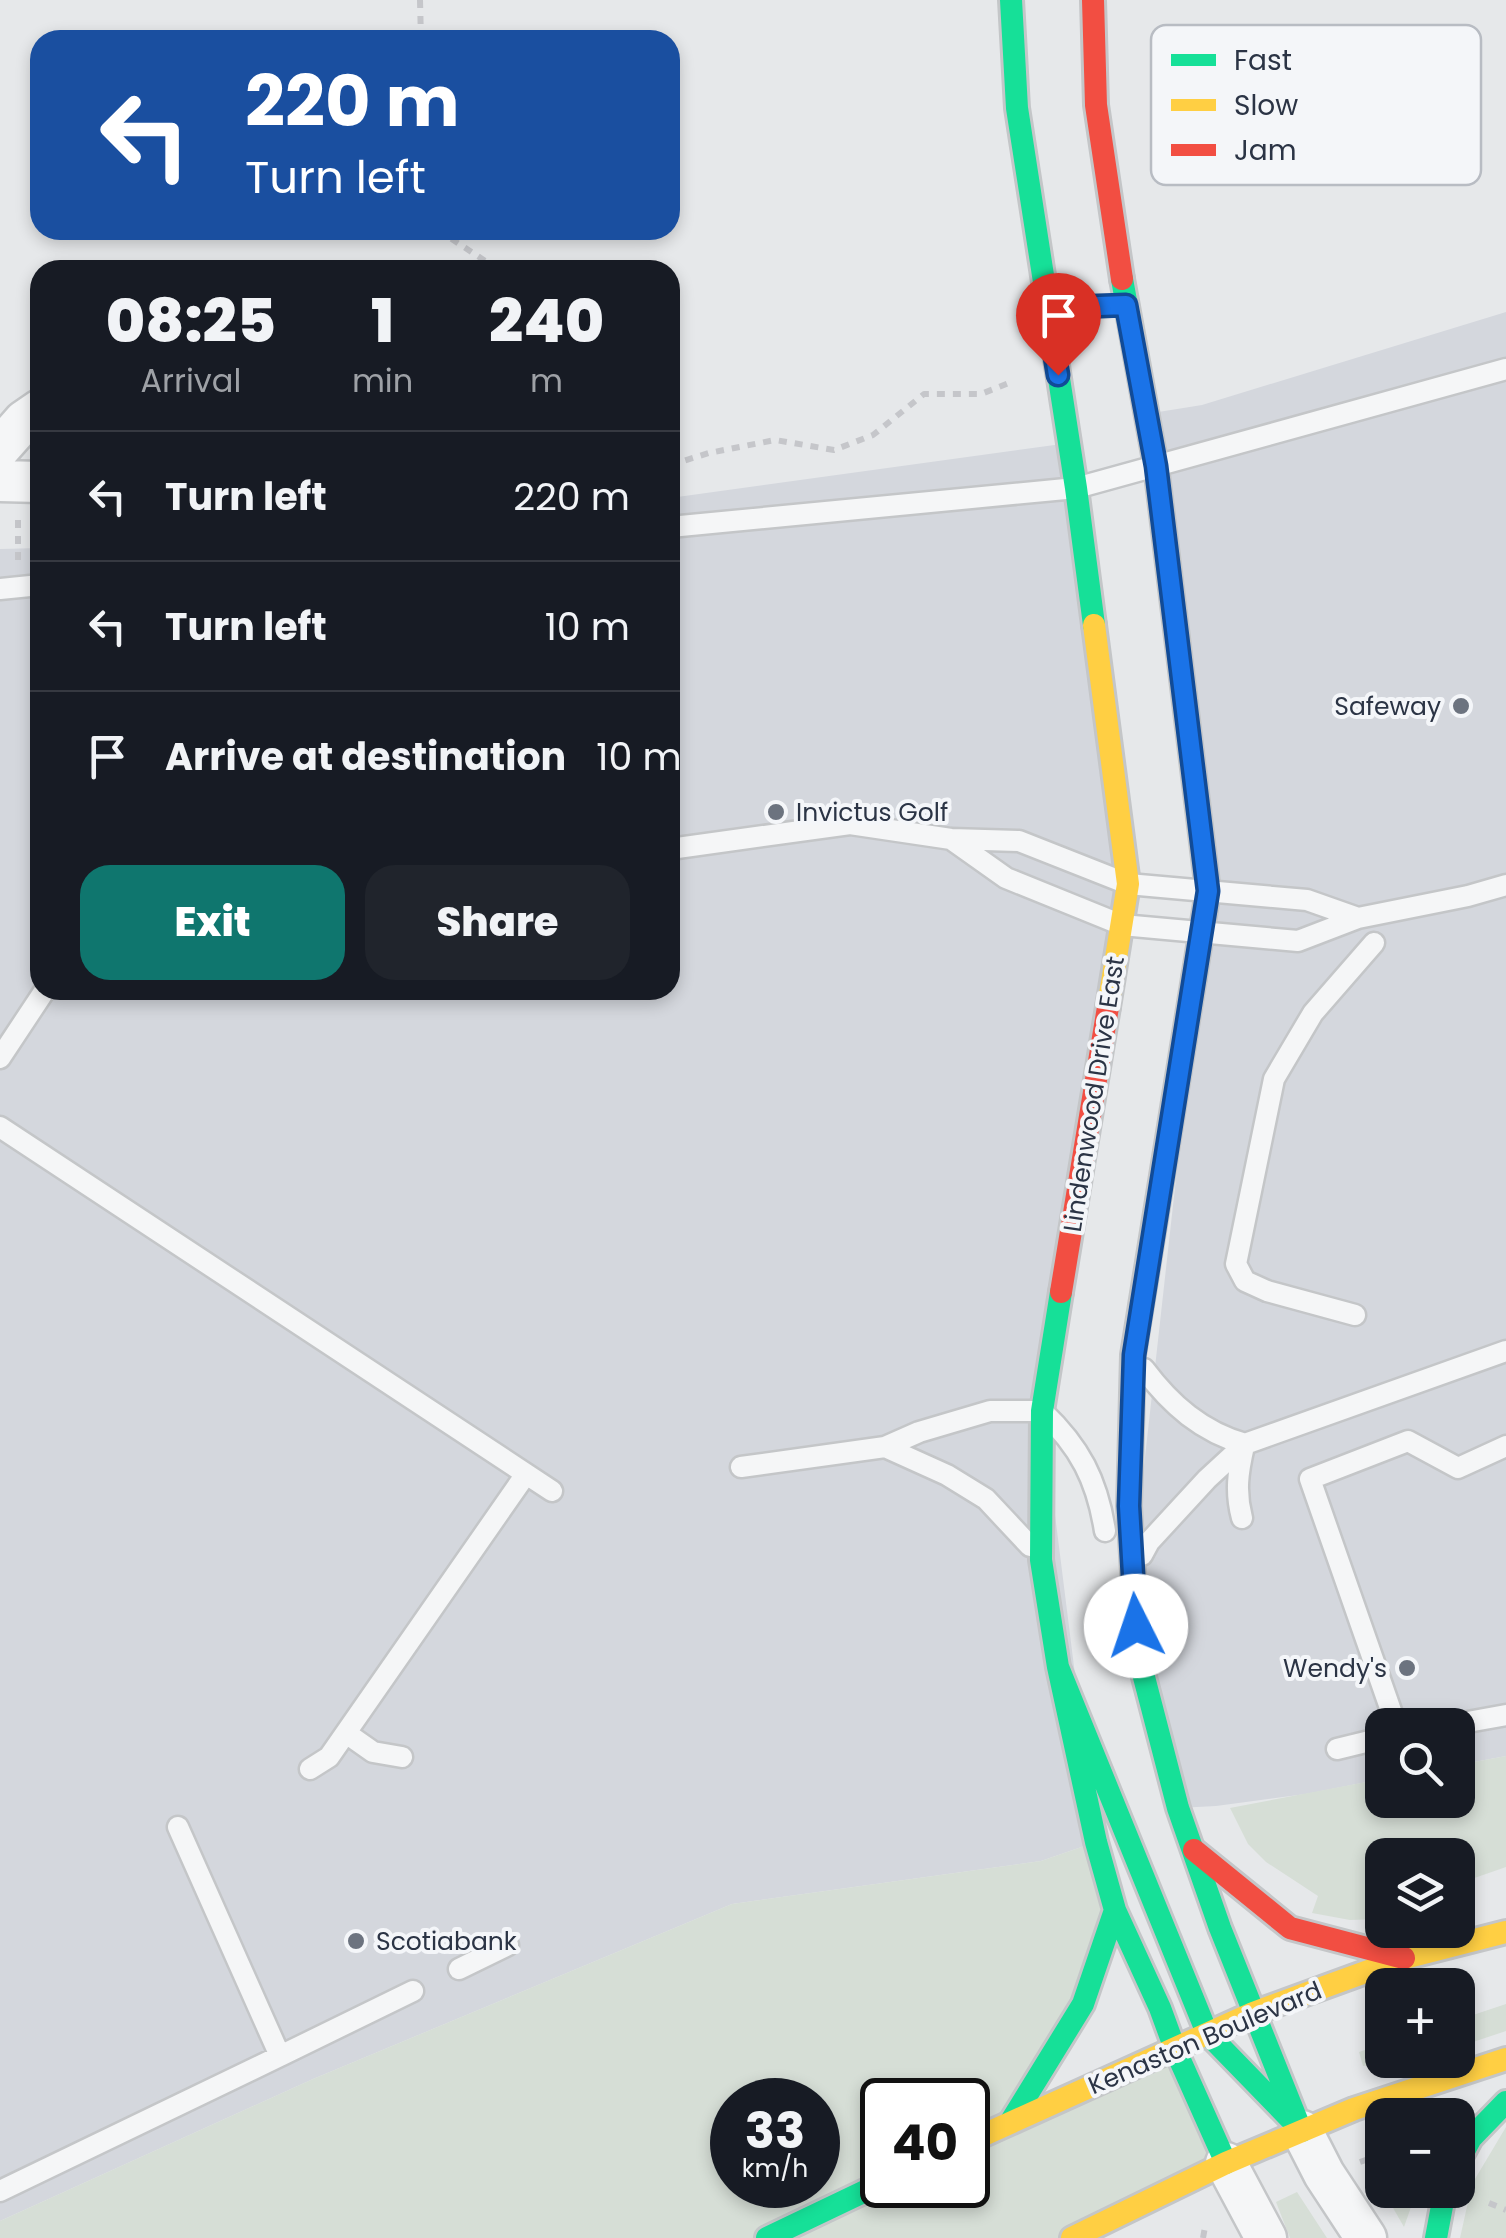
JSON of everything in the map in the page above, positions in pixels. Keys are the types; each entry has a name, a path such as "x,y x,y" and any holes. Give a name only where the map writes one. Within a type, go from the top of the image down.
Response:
{"street":[{"name":"Lindenwood Drive East","path":"1011,0 1017,108 1076,488 1128,884 1042,1411 1041,1560 1058,1667 1115,1910 1226,2162"},
{"path":"1094,0 1096,105 1126,305 1156,466 1208,891 1134,1355 1129,1506 1138,1654 1178,1808 1253,2013 1302,2131 1324,2174 1366,2238"},
{"path":"15,473 24,421 30,417"},
{"path":"1058,1667 1207,2033 1302,2131"},
{"path":"1194,1850 1290,1928 1404,1958"},
{"path":"1011,2121 1084,2004 1115,1910"},
{"name":"Kenaston Boulevard","path":"990,2131 1253,2013 1404,1958 1506,1932"},
{"path":"1078,2235 1226,2162 1354,2109 1506,2059"},
{"path":"1475,2134 1506,2102"},
{"path":"1226,2162 1266,2238"},
{"path":"768,2238 860,2193"},
{"path":"1436,2238 1442,2208"},
{"path":"1078,2235 1123,2236"}],"lane":[{"path":"1047,308 1126,305"},
{"path":"680,526 1076,488 1506,369"},
{"path":"680,848 850,824 951,839 1019,842 1128,884 1308,900 1358,918"},
{"path":"951,839 1006,878 1122,924 1298,941 1358,918 1468,896 1506,884"},
{"path":"1355,1316 1245,1281 1236,1264 1274,1079 1313,1013 1374,943"},
{"path":"0,1058 38,1000"},
{"path":"0,1128 552,1491"},
{"path":"741,1467 886,1447 975,1414 1042,1411 1084,1462 1095,1484 1116,1570 1133,1585 1149,1542 1244,1444 1506,1351"},
{"path":"1134,1355 1162,1392 1188,1417 1220,1436 1244,1444"},
{"path":"1390,1708 1310,1478 1408,1441 1458,1468 1506,1446"},
{"path":"1242,1518 1236,1478 1244,1444"},
{"path":"886,1447 986,1498 1041,1560"},
{"path":"310,1769 329,1756 346,1733 526,1474"},
{"path":"1475,1720 1506,1714"},
{"path":"346,1733 373,1752 402,1757"},
{"path":"1337,1749 1365,1742"},
{"path":"178,1827 280,2056"},
{"path":"458,1969 508,1945"},
{"path":"0,2191 413,1991"}],"path":[{"path":"420,0 421,30"},
{"path":"451,240 481,260"},
{"path":"680,462 776,440 834,450 873,435 924,394 981,394 1020,378"},
{"path":"9,588 15,473"},
{"path":"1203,2238 1205,2228"}],"shaded area":[{"path":"1506,312 1506,1756 1475,1762 1475,1708 1365,1708 1365,1782 1306,1794 1178,1808 1132,1574 1208,891 1146,414 1202,405"},
{"path":"1069,443 1128,884 1042,1411 1096,1842 1041,1861 732,1904 313,2079 0,2221 0,549 30,548 30,1000 680,1000 680,497"},
{"path":"1506,1756 1506,1867 1475,1878 1475,1838 1365,1838 1365,1920 1312,1913 1318,1896 1266,1862 1248,1844 1230,1808 1365,1782 1365,1818 1475,1818 1475,1762"},
{"path":"1096,1842 1115,1910 1012,2119 1175,2049 1226,2163 1072,2238 0,2238 0,2221 313,2079 732,1904 1041,1861"},
{"path":"1506,2004 1506,2031 1475,2041 1475,2014"},
{"path":"1506,2127 1506,2238 1460,2238 1467,2208 1475,2208 1475,2179"},
{"path":"1297,2192 1327,2238 1290,2238 1276,2202"},
{"path":"1393,2208 1411,2208 1404,2227"}],"traffic: fast":[{"path":"1011,0 1017,108 1094,625"},
{"path":"1122,279 1156,466 1208,891 1194,978"},
{"path":"1061,1292 1042,1411 1041,1560 1058,1667 1115,1910 1226,2163"},
{"path":"1130,1470 1138,1654 1178,1808 1220,1928 1301,2130"},
{"path":"1058,1667 1207,2033 1302,2131"},
{"path":"1011,2121 1083,2004 1115,1910"},
{"path":"1475,2134 1506,2102"},
{"path":"767,2238 860,2194"},
{"path":"1436,2238 1442,2208"}],"traffic: slow":[{"path":"1094,625 1128,884 1108,1007"},
{"path":"1130,1470 1133,1355 1194,978"},
{"path":"990,2132 1253,2013 1404,1958 1506,1932"},
{"path":"1072,2238 1226,2163 1354,2109 1506,2059"}],"traffic: jam":[{"path":"1093,0 1096,105 1122,279"},
{"path":"1061,1292 1108,1007"},
{"path":"1194,1850 1290,1928 1404,1958"}],"place":[{"name":"Safeway","path":"1461,706"},
{"name":"Invictus Golf","path":"776,812"},
{"name":"Wendy's","path":"1407,1668"},
{"name":"Scotiabank","path":"356,1941"}],"route":[{"path":"1058,375 1047,308 1126,305 1156,466 1208,891 1134,1355 1129,1506 1136,1626"}]}
